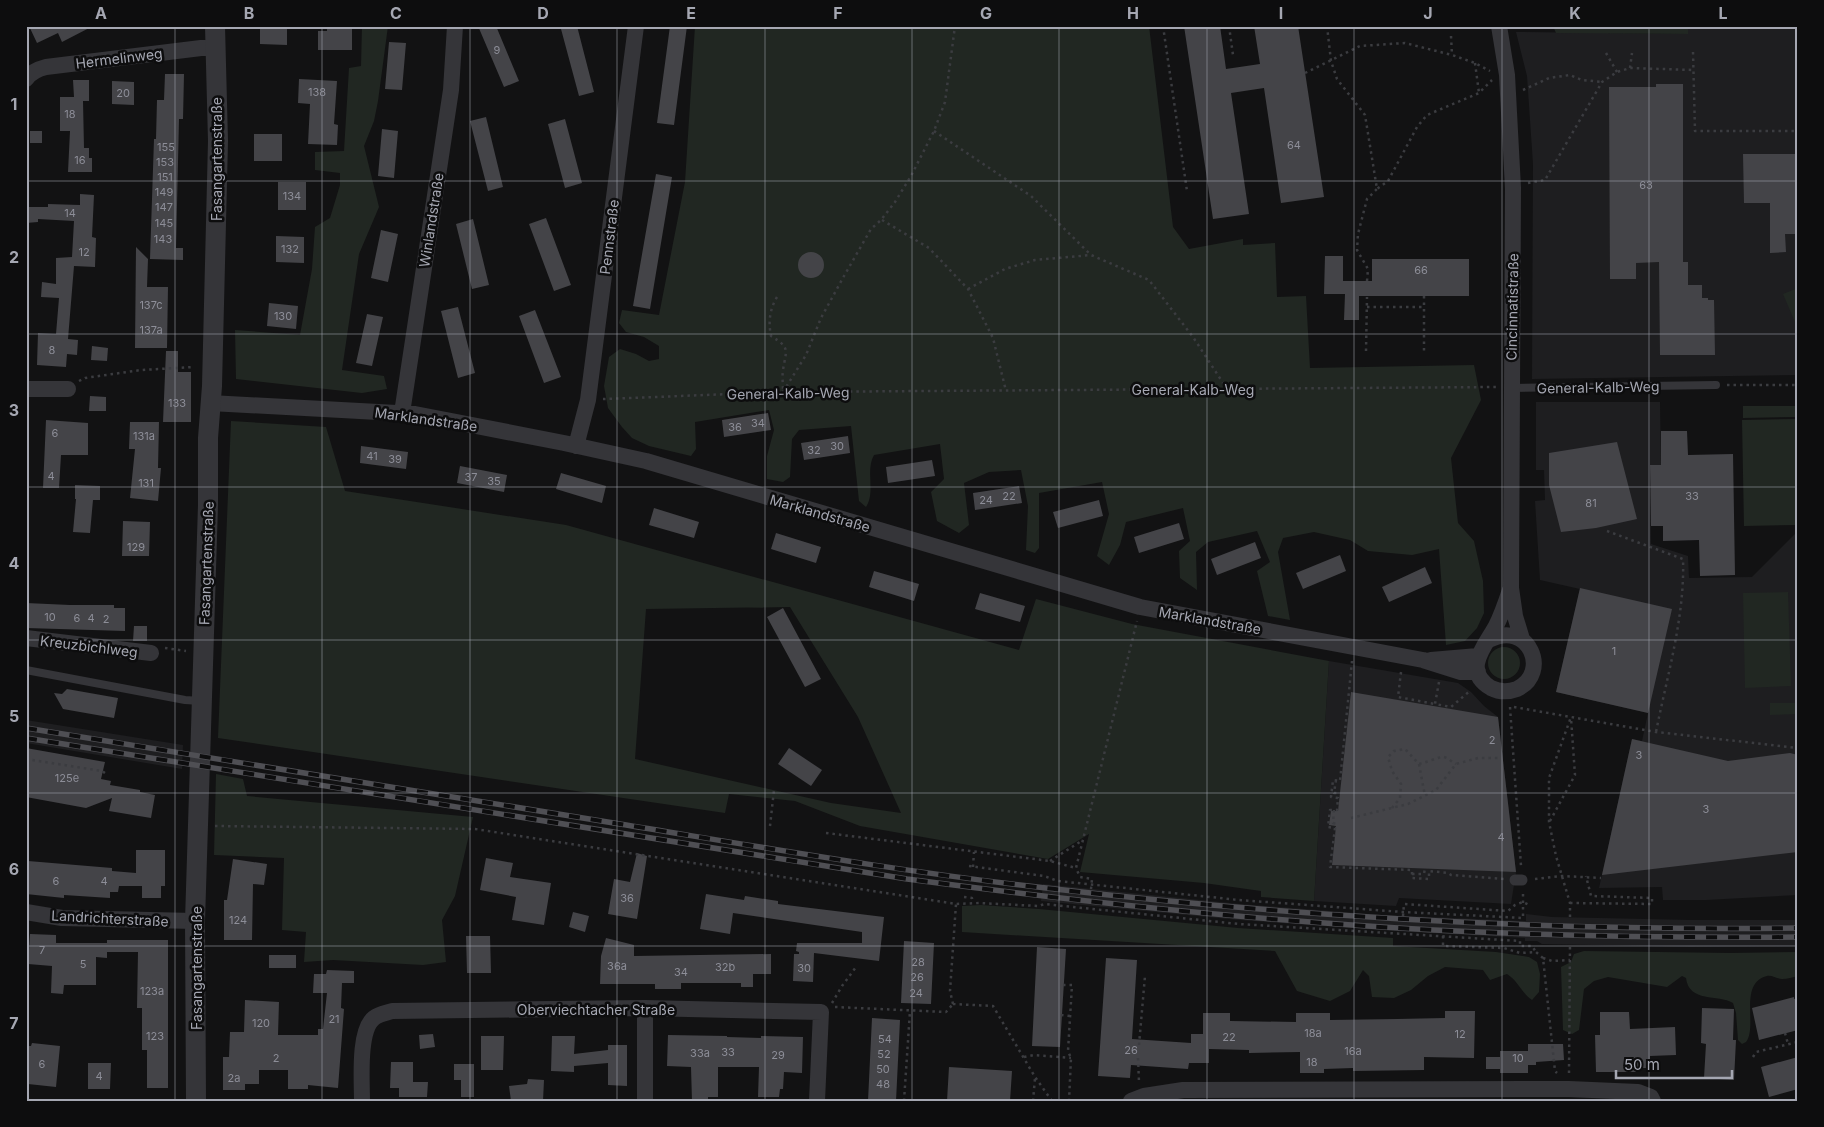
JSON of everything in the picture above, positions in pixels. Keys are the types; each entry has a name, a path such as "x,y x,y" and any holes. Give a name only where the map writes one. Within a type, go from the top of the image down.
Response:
{"street":[{"name":"Fasangartenstraße","path":"196,1101 195,922 218,151 215,26"},
{"name":"Winlandstraße","path":"402,413 450,90 455,26"},
{"name":"Pennstraße","path":"576,446 588,400 636,26"},
{"name":"Cincinnatistraße","path":"1499,26 1507,75 1513,188 1511,588 1515,616 1522,639 1533,656 1533,670 1530,677 1509,699"},
{"name":"Hermelinweg","path":"26,79 29,75 46,67 215,48"},
{"path":"26,390 68,389"},
{"name":"Marklandstraße","path":"210,403 402,413 576,446 646,461 1140,607 1423,660 1460,672 1477,672"},
{"name":"Cincinnatistraße","path":"1477,672 1482,647 1501,616 1511,588"},
{"path":"1488,640 1497,635 1507,634 1522,639"},
{"name":"Kreuzbichlweg","path":"26,638 151,653"},
{"path":"1477,672 1488,686 1509,699"},
{"name":"Landrichterstraße","path":"26,912 62,918 195,922"},
{"path":"645,1008 645,1101"},
{"name":"Oberviechtacher Straße","path":"362,1101 366,1028 372,1019 392,1011 645,1008 821,1012 817,1101"},
{"path":"1135,1099 1183,1090 1461,1088 1638,1092 1652,1099"}],"lane":[{"name":"General-Kalb-Weg","path":"1511,388 1716,385"},
{"path":"26,670 179,699 201,701"}],"path":[{"path":"783,392 806,356 821,318 844,276 872,229 895,202 911,176 934,131 945,102 955,26"},
{"path":"1162,26 1187,191"},
{"path":"1229,26 1233,55"},
{"path":"1327,26 1331,61 1336,79 1365,115 1377,190"},
{"path":"1451,36 1452,55"},
{"path":"1305,73 1360,46 1405,43 1452,55 1486,69"},
{"path":"1693,52 1695,131 1798,131"},
{"path":"1606,53 1617,72"},
{"path":"1630,68 1632,53"},
{"path":"1475,63 1479,93"},
{"path":"1528,183 1545,180 1602,82 1617,72 1630,68 1693,70"},
{"path":"1523,90 1549,78 1570,75 1582,80 1602,82"},
{"path":"1367,281 1368,269 1358,250 1358,234 1367,199 1388,181 1417,127 1427,115 1479,93 1497,76"},
{"path":"934,131 1031,196 1091,255 1148,280 1193,337 1227,389"},
{"path":"881,220 929,248 968,289 993,338 1006,391"},
{"path":"968,289 1005,269 1035,260 1091,255"},
{"path":"1366,351 1367,296"},
{"path":"1424,296 1424,351"},
{"path":"777,297 771,307 770,327 771,336 782,342 786,350 783,369 783,392"},
{"path":"1367,306 1424,307"},
{"path":"68,389 85,378 141,370 194,367"},
{"path":"1716,385 1798,385"},
{"name":"General-Kalb-Weg","path":"588,400 783,392 1511,388"},
{"path":"1607,530 1683,559 1684,578 1679,621 1656,732"},
{"path":"1091,887 1092,879 1080,878 1076,868 1140,607"},
{"path":"151,653 164,648 186,651"},
{"path":"1352,661 1340,780 1333,780 1331,797 1338,798 1337,810 1330,810 1328,827 1335,828 1330,867 1412,870 1412,878 1429,878 1429,871 1451,875 1518,880 1562,876 1601,878"},
{"path":"1401,670 1398,697 1451,707 1477,672"},
{"path":"1435,704 1441,676"},
{"path":"1518,880 1509,699 1570,717 1656,732 1798,748"},
{"path":"1549,822 1575,775 1570,717"},
{"path":"1570,717 1549,778 1549,822 1570,903 1570,917"},
{"path":"1391,808 1400,798 1401,784 1392,771 1388,757 1394,751 1405,749 1419,764 1425,796"},
{"path":"1419,764 1436,760 1439,757 1445,757 1456,764"},
{"path":"1351,818 1408,804 1425,796 1436,790 1456,764 1478,758 1498,758"},
{"path":"26,759 102,771 108,775"},
{"path":"1336,781 1334,792 1340,794"},
{"path":"770,826 774,790"},
{"path":"1334,810 1333,823 1337,824"},
{"path":"209,826 475,829 918,896 956,904 1039,906 1044,904 1239,924 1520,941 1520,946 1532,946 1543,958 1552,961 1570,960"},
{"path":"826,832 1050,861 1076,868"},
{"path":"1050,861 1084,839"},
{"path":"973,867 974,852"},
{"path":"969,866 1044,876 1058,881 1091,887 1403,914 1522,919 1523,900"},
{"path":"1413,874 1424,874 1424,868"},
{"path":"1570,903 1652,904 1652,898 1591,896 1586,876"},
{"path":"964,898 972,898 972,903"},
{"path":"1403,914 1404,904 1508,911 1523,900"},
{"path":"1523,900 1531,906"},
{"path":"953,1004 950,991 956,904"},
{"path":"1443,936 1443,946 1504,948 1520,953 1536,952"},
{"path":"1569,1080 1570,944"},
{"path":"1543,958 1555,1071 1562,1075"},
{"path":"856,967 842,986 829,1009 834,1007 946,1012 953,1004"},
{"path":"1139,1045 1145,976"},
{"path":"1063,985 1072,985 1068,1051 1070,1058 1069,1101"},
{"path":"953,1004 993,1006 1035,1077 1052,1101"},
{"path":"904,1101 910,1011"},
{"path":"1061,1015 1070,1016"},
{"path":"1550,1026 1556,1026"},
{"path":"1785,1033 1788,1044"},
{"path":"1753,1058 1756,1052 1798,1042"},
{"path":"1024,1058 1034,1056 1070,1058"},
{"path":"1135,1099 1138,1058"},
{"path":"1033,1101 1035,1077"}],"shaded area":[{"path":"362,26 388,26 374,121 364,146 379,207 359,254 342,370 384,376 387,389 362,393 236,379 235,330 300,335 312,269 315,227 330,218 340,185 340,173 315,170 315,152 344,151 349,68 361,66"},
{"path":"695,26 1149,26 1173,227 1189,249 1243,239 1243,245 1275,243 1277,297 1306,296 1310,368 1474,365 1481,400 1451,458 1458,523 1474,541 1483,581 1484,613 1477,628 1465,641 1446,645 1439,549 1412,555 1368,551 1350,540 1314,532 1283,538 1278,552 1290,620 1268,616 1257,571 1270,562 1257,531 1208,542 1196,552 1197,590 1180,578 1179,551 1190,541 1183,508 1126,522 1120,545 1109,565 1097,556 1109,514 1102,482 1039,493 1039,548 1035,553 1026,550 1028,506 1021,470 989,472 964,483 969,525 959,533 937,521 931,492 944,479 940,444 874,455 870,468 870,495 866,507 859,501 851,426 799,430 792,439 790,477 783,482 767,479 767,456 774,430 769,410 695,422 696,449 691,456 649,446 632,438 608,408 604,386 609,357 620,349 649,361 659,359 659,346 644,337 626,332 619,323 622,310 659,315 685,182"},
{"path":"1553,26 1688,26 1688,34 1556,33"},
{"path":"1688,26 1798,26 1798,375 1532,379 1533,164 1527,76 1516,32 1687,34"},
{"path":"1798,288 1798,329 1783,294"},
{"path":"1536,402 1660,402 1661,465 1650,466 1651,544 1688,556 1689,578 1752,577 1798,531 1798,895 1706,900 1663,900 1662,887 1599,888 1632,739 1642,741 1648,713 1556,692 1580,589 1540,580 1535,501 1545,500 1544,470 1536,470"},
{"path":"1743,406 1798,406 1798,417 1743,418"},
{"path":"1798,419 1798,525 1744,526 1742,420"},
{"path":"231,421 326,427 345,491 566,525 1019,650 1036,599 1132,624 1329,661 1314,901 1261,897 1261,891 1204,883 1080,872 1089,834 1048,859 860,826 795,801 729,794 725,813 218,738","holes":["790,607 858,717 901,813 831,803 635,759 646,609"]},
{"path":"1788,592 1791,686 1745,688 1743,593"},
{"path":"1504,647 1515,652 1520,663 1515,674 1504,679 1493,674 1488,663 1493,652"},
{"path":"1329,661 1458,683 1471,692 1498,717 1516,872 1511,904 1399,898 1396,906 1314,901"},
{"path":"1770,703 1798,703 1798,714 1770,715"},
{"path":"26,720 183,745 182,769 26,743"},
{"path":"216,774 243,779 247,796 473,817 455,896 442,920 446,962 423,965 333,960 304,962 306,932 282,930 284,858 214,855"},
{"path":"1043,884 1240,904 1382,915 1526,921 1526,914 1552,917 1798,920 1798,946 1690,947 1542,944 1537,941 1525,941 1525,938 1239,920 1041,901"},
{"path":"981,905 1238,928 1393,938 1393,946 1496,952 1529,957 1537,962 1540,974 1539,992 1532,1000 1507,974 1490,980 1483,970 1445,967 1428,976 1411,990 1394,998 1372,997 1369,976 1363,970 1350,991 1330,1001 1297,991 1275,951 962,932 962,906"},
{"path":"1584,951 1798,952 1798,976 1782,979 1767,976 1758,980 1753,987 1751,996 1749,1035 1746,1042 1742,1044 1738,1040 1736,1013 1733,1003 1727,1000 1698,995 1692,991 1688,986 1686,978 1682,976 1667,987 1608,977 1594,981 1584,989 1579,1030 1572,1034 1563,1030 1561,967 1571,962 1574,954"}],"building":[{"path":"29,26 93,26 62,42 58,33 37,43"},
{"path":"260,26 287,26 287,45 260,44"},
{"path":"327,26 352,26 352,50 318,50 318,31 327,31"},
{"path":"478,26 496,26 519,81 504,87"},
{"path":"577,26 594,92 579,96 561,29"},
{"path":"670,26 687,26 674,125 657,123"},
{"path":"1184,26 1220,26 1226,69 1260,64 1254,26 1298,26 1324,197 1281,203 1264,88 1231,93 1249,214 1213,219"},
{"path":"389,42 406,43 402,90 385,89"},
{"path":"165,74 184,74 183,119 179,119 176,248 183,248 183,260 150,259 157,100 164,100"},
{"path":"299,79 337,81 334,124 338,125 337,145 308,144 310,104 298,103"},
{"path":"73,80 89,80 89,101 83,101 84,148 89,148 89,158 92,158 92,172 68,172 70,131 60,131 60,97 74,97"},
{"path":"112,81 134,82 134,105 112,104"},
{"path":"1656,84 1683,84 1683,262 1688,262 1688,285 1702,285 1702,298 1714,300 1715,355 1660,355 1659,262 1636,263 1636,279 1610,279 1609,87 1656,87"},
{"path":"486,117 503,187 488,191 470,121"},
{"path":"565,119 582,183 565,188 548,124"},
{"path":"382,129 398,131 394,178 378,176"},
{"path":"30,131 42,131 42,143 30,143"},
{"path":"254,134 282,134 282,161 254,161"},
{"path":"1743,154 1798,154 1798,234 1785,234 1786,252 1770,253 1770,203 1744,203"},
{"path":"656,174 672,177 650,309 633,306"},
{"path":"278,182 306,182 306,210 278,210"},
{"path":"80,194 94,195 92,237 96,238 95,267 74,266 68,339 78,340 77,355 67,354 66,367 37,365 38,333 56,334 59,298 41,297 42,282 56,284 56,258 72,257 74,221 38,219 38,222 26,223 26,207 48,207 48,204 80,205"},
{"path":"546,218 571,285 554,291 529,224"},
{"path":"473,219 489,285 472,289 456,224"},
{"path":"381,230 398,234 388,282 371,278"},
{"path":"276,236 304,237 304,263 276,262"},
{"path":"136,247 148,259 147,287 168,287 167,348 135,348"},
{"path":"811,252 820,256 824,265 820,274 811,278 802,274 798,265 802,256"},
{"path":"1325,256 1343,256 1343,281 1372,281 1372,259 1469,259 1469,296 1359,296 1359,320 1344,320 1345,294 1324,294"},
{"path":"269,303 298,306 296,329 267,326"},
{"path":"458,307 475,373 458,378 441,311"},
{"path":"535,310 561,377 544,383 519,316"},
{"path":"367,314 383,317 372,366 356,363"},
{"path":"92,346 108,348 107,361 91,360"},
{"path":"166,351 178,351 178,372 191,372 191,422 163,422"},
{"path":"90,396 106,397 106,411 89,411"},
{"path":"768,413 771,430 724,437 722,420"},
{"path":"46,420 88,423 88,455 61,455 59,488 43,488"},
{"path":"130,422 159,422 158,468 161,468 158,501 130,498 135,449 129,449"},
{"path":"1661,431 1687,431 1688,455 1733,454 1735,575 1700,576 1699,540 1663,541 1663,526 1651,526 1650,465 1661,465"},
{"path":"848,436 850,453 804,460 801,443"},
{"path":"1617,442 1637,519 1596,528 1561,532 1549,485 1549,453"},
{"path":"361,446 408,452 406,469 360,463"},
{"path":"932,460 935,476 888,483 886,467"},
{"path":"460,466 507,475 504,492 457,483"},
{"path":"561,473 606,486 602,503 556,489"},
{"path":"75,485 100,486 100,500 93,500 90,533 73,532 76,499"},
{"path":"1019,486 1022,503 975,510 973,493"},
{"path":"1099,500 1103,516 1058,528 1053,512"},
{"path":"654,508 699,522 694,538 649,525"},
{"path":"123,521 150,522 149,556 122,556"},
{"path":"1179,523 1184,539 1139,553 1134,537"},
{"path":"776,533 821,547 816,563 771,549"},
{"path":"1255,542 1261,558 1217,575 1211,559"},
{"path":"1340,555 1346,571 1303,589 1296,573"},
{"path":"1425,567 1432,583 1389,602 1382,587"},
{"path":"874,571 919,584 914,601 869,587"},
{"path":"1580,588 1672,609 1648,713 1556,692"},
{"path":"980,593 1025,606 1020,622 975,609"},
{"path":"26,603 114,605 114,608 125,608 125,631 26,628"},
{"path":"783,608 821,679 805,687 767,617"},
{"path":"134,626 147,626 147,641 133,641"},
{"path":"67,689 118,698 114,718 63,709 54,693 62,694"},
{"path":"1351,692 1498,717 1516,872 1332,865 1336,826 1329,825 1331,811 1338,811"},
{"path":"1632,739 1728,761 1790,753 1798,755 1798,797 1795,796 1798,822 1798,852 1602,875"},
{"path":"26,748 105,762 101,779 111,781 110,785 140,790 140,792 155,795 151,818 109,811 112,798 86,808 26,797"},
{"path":"789,748 822,770 811,786 778,764"},
{"path":"136,850 165,850 165,886 161,886 161,898 142,898 142,886 119,886 118,892 110,892 110,898 64,895 64,898 26,894 28,861 112,868 112,871 136,873"},
{"path":"637,853 647,856 637,919 608,914 614,879 630,882"},
{"path":"486,858 513,863 510,877 551,883 544,925 512,920 516,897 480,890"},
{"path":"233,859 267,864 264,885 253,884 252,940 224,940 224,900 227,900"},
{"path":"706,894 744,900 745,896 778,901 778,904 884,917 879,961 814,953 813,982 793,981 794,954 799,954 796,951 797,943 862,943 862,932 733,913 730,934 700,929"},
{"path":"573,912 589,916 585,932 569,927"},
{"path":"30,934 56,935 56,943 107,943 107,958 96,957 96,985 64,985 63,994 51,993 52,966 28,964"},
{"path":"466,936 490,936 491,973 467,973"},
{"path":"606,938 634,945 634,956 771,954 771,974 753,974 753,987 741,987 741,983 681,983 681,989 655,989 655,984 600,984 601,956"},
{"path":"107,940 168,940 168,1088 147,1088 147,1050 142,1050 142,1008 137,1008 138,952 107,952"},
{"path":"904,941 934,943 931,1004 901,1003"},
{"path":"1037,947 1066,949 1060,1047 1032,1046"},
{"path":"269,955 296,955 296,968 269,968"},
{"path":"1106,958 1137,960 1132,1039 1191,1043 1191,1034 1203,1034 1203,1013 1230,1013 1230,1021 1296,1022 1296,1013 1330,1013 1330,1020 1445,1018 1445,1011 1475,1011 1474,1058 1424,1057 1424,1070 1353,1071 1353,1068 1324,1069 1324,1073 1300,1073 1300,1052 1249,1053 1249,1050 1209,1049 1209,1063 1189,1063 1188,1069 1131,1065 1130,1078 1098,1076"},
{"path":"327,970 354,971 354,983 342,983 341,1008 344,1009 338,1088 308,1085 308,1089 288,1089 288,1070 259,1070 259,1084 245,1084 245,1090 223,1090 223,1057 229,1057 230,1032 244,1032 245,1000 279,1002 278,1035 318,1035 318,1029 323,1029 327,993 313,993 314,974 326,974"},
{"path":"1794,997 1794,999 1798,998 1798,1030 1759,1040 1752,1008"},
{"path":"1702,1008 1734,1009 1733,1040 1736,1040 1734,1080 1704,1078 1706,1044 1701,1043"},
{"path":"1600,1012 1629,1012 1630,1029 1675,1027 1676,1055 1650,1056 1650,1068 1636,1068 1636,1072 1596,1072 1595,1035 1600,1035"},
{"path":"872,1018 900,1020 896,1101 868,1101"},
{"path":"433,1034 435,1047 420,1049 419,1035"},
{"path":"668,1035 761,1038 761,1036 803,1037 802,1073 784,1072 783,1089 780,1089 779,1097 758,1097 759,1067 718,1067 718,1097 708,1097 708,1101 692,1101 691,1067 667,1066"},
{"path":"481,1036 504,1036 503,1070 481,1070"},
{"path":"552,1036 575,1036 574,1054 608,1050 608,1045 627,1045 627,1086 608,1085 608,1063 574,1066 574,1072 551,1071"},
{"path":"32,1043 60,1046 56,1087 28,1084 28,1081 26,1081 26,1046 31,1046"},
{"path":"1528,1044 1563,1044 1564,1060 1536,1062 1536,1065 1528,1065 1528,1073 1500,1073 1500,1069 1486,1069 1486,1057 1500,1057 1500,1051 1528,1051"},
{"path":"1798,1057 1798,1089 1769,1097 1761,1067"},
{"path":"391,1062 413,1062 413,1082 428,1082 427,1097 399,1097 399,1088 390,1088"},
{"path":"88,1063 111,1063 110,1089 88,1089"},
{"path":"454,1064 474,1064 474,1097 461,1097 461,1080 454,1080"},
{"path":"949,1067 1012,1071 1010,1101 947,1101"},
{"path":"528,1079 544,1080 543,1101 511,1101 509,1086 527,1084"}],"railway":[{"path":"26,728 832,859 1046,888 1233,907 1421,920 1609,927 1798,928"},
{"path":"26,738 907,879 1104,903 1236,916 1434,930 1616,936 1798,937"}]}
